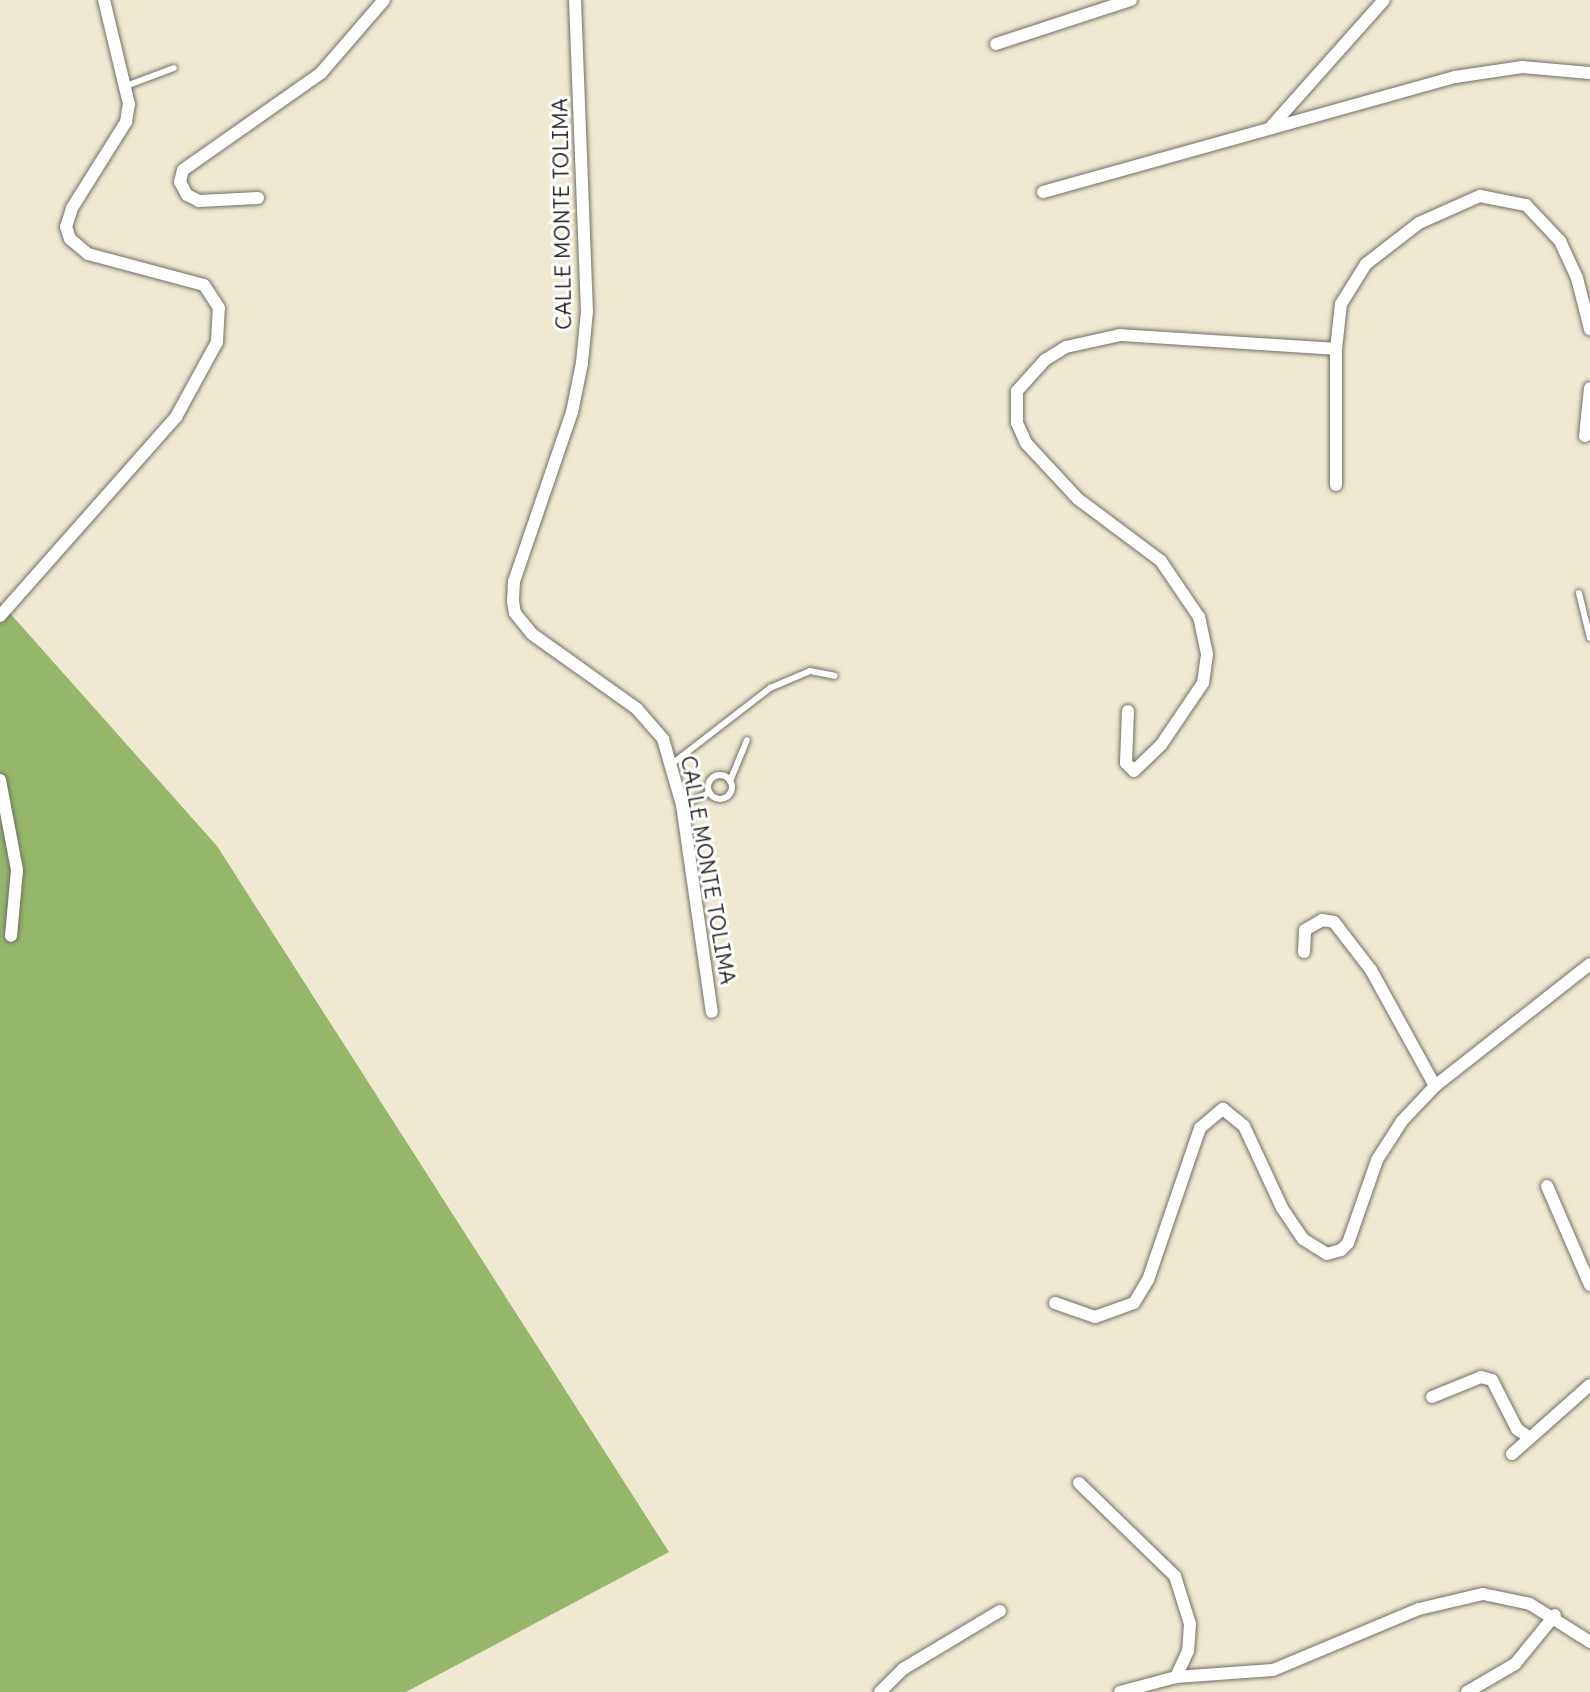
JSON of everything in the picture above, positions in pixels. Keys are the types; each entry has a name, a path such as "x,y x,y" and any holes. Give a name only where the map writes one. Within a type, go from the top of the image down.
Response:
{"street":[{"path":"0,616 176,417 217,342 219,308 204,285 88,254 70,239 66,227 72,208 126,122 126,86 104,0"},
{"path":"258,198 199,201 187,195 180,182 183,170 321,73 384,0"},
{"name":"CALLE MONTE TOLIMA","path":"575,0 587,311 582,363 572,412 514,581 513,601 515,613 532,634 637,709 663,739 673,763 682,805 712,1012"},
{"path":"996,44 1131,0"},
{"path":"1270,128 1384,0"},
{"path":"1043,192 1492,70 1590,73"},
{"path":"1336,485 1336,349 1341,304 1366,264 1419,223 1480,196 1505,197 1544,220 1577,278 1590,329"},
{"path":"1128,711 1126,763 1134,771 1171,732 1203,683 1207,654 1199,617 1161,561 1078,499 1026,443 1017,423 1017,391 1045,360 1066,347 1120,335 1336,349"},
{"path":"1585,436 1590,388"},
{"path":"0,780 17,870 11,936"},
{"path":"1304,952 1305,930 1322,920 1334,922 1371,970 1435,1086"},
{"path":"1055,1303 1095,1317 1134,1303 1148,1280 1194,1142 1215,1111 1227,1110 1238,1118 1294,1227 1327,1254 1348,1243 1385,1142 1435,1086 1590,964"},
{"path":"1547,1186 1590,1285"},
{"path":"1432,1397 1481,1377 1492,1380 1517,1429 1530,1438"},
{"path":"1512,1454 1590,1385"},
{"path":"1079,1483 1175,1576 1190,1624 1188,1651 1176,1677"},
{"path":"1120,1692 1176,1677 1273,1670 1455,1598 1507,1597 1555,1615 1590,1642"},
{"path":"880,1692 903,1669 1000,1611"},
{"path":"1467,1692 1515,1664 1555,1615"}],"lane":[{"path":"126,86 174,68"},
{"path":"1579,593 1590,638"},
{"path":"673,763 770,688 810,671 835,676"},
{"path":"709,793 718,799 728,796 730,781 747,740"},
{"path":"709,793 711,777 722,774 730,781"},
{"path":"682,805 709,793"}],"green space":[{"path":"0,602 217,846 669,1552 406,1692 0,1692"}]}
